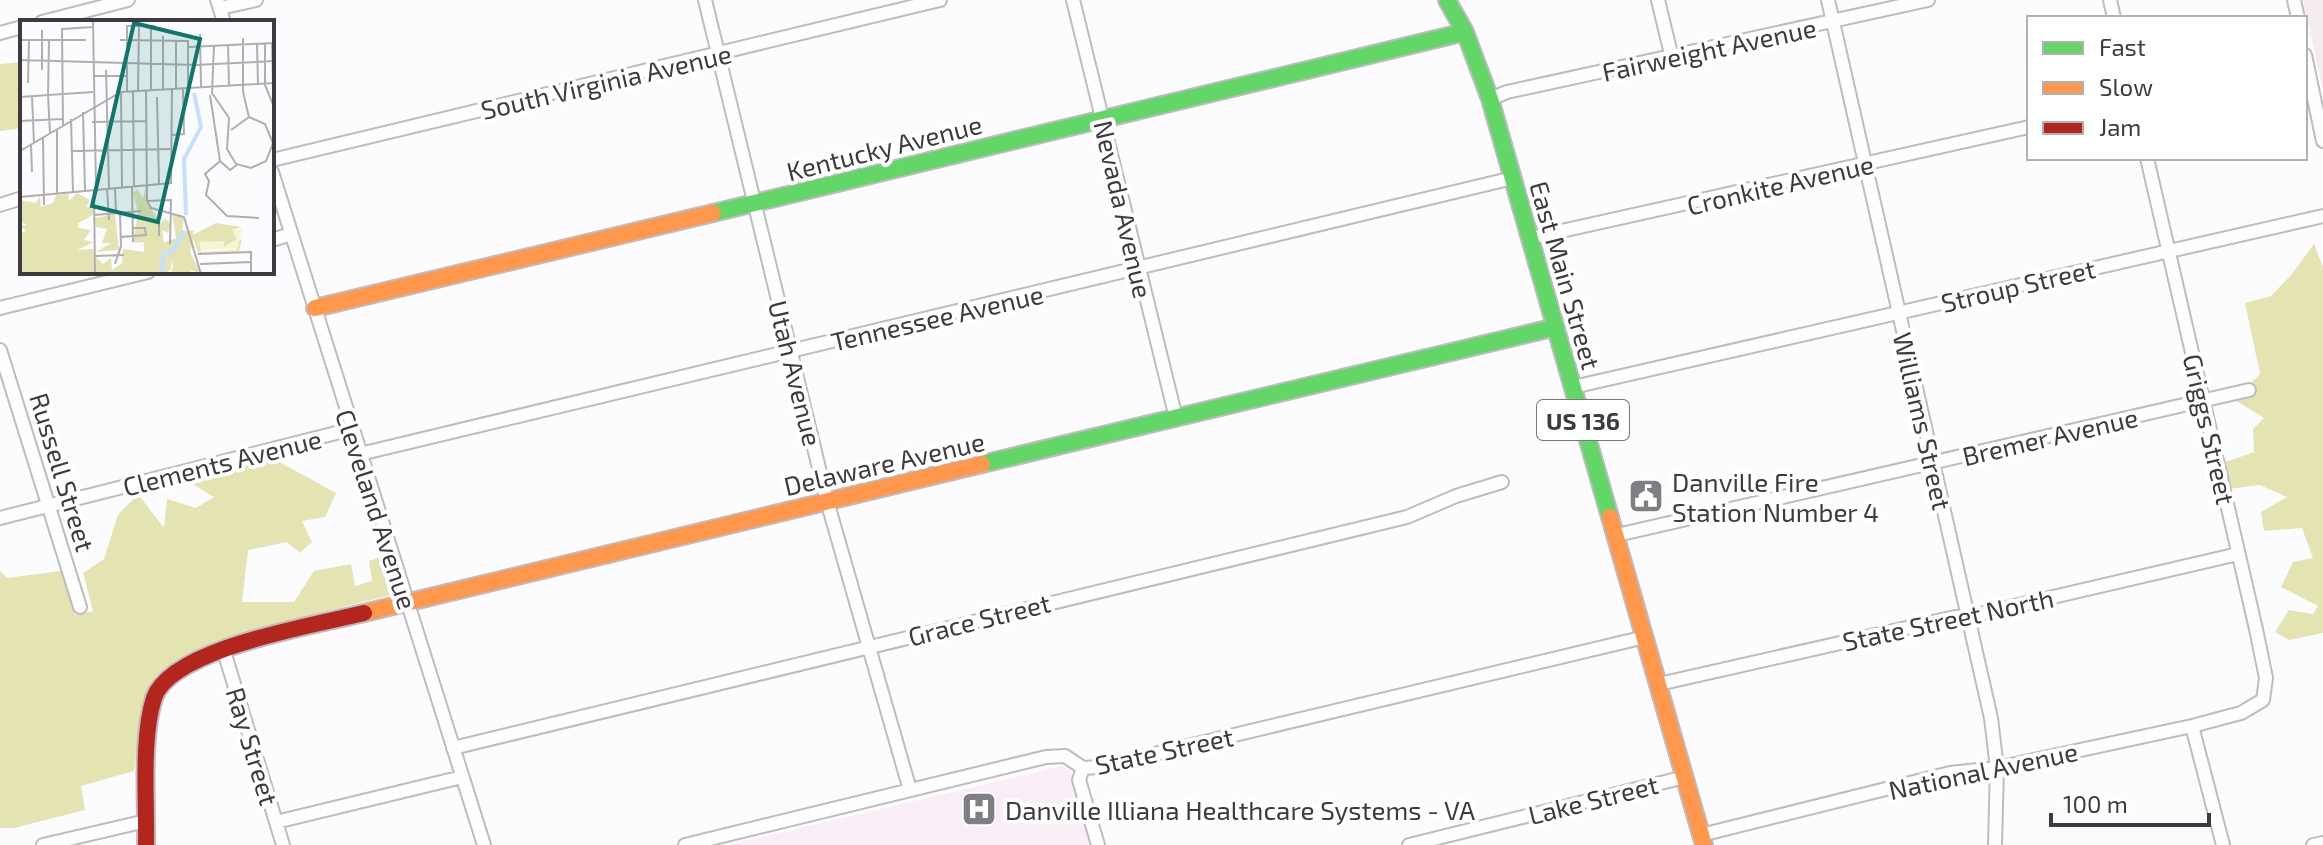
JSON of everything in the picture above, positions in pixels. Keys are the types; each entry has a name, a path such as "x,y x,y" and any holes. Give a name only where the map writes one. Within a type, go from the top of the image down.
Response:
{"street":[{"path":"50,20 128,0"},
{"path":"218,4 256,0"},
{"name":"Utah Avenue","path":"705,0 827,501 910,790"},
{"name":"South Virginia Avenue","path":"274,160 940,0"},
{"name":"Nevada Avenue","path":"1073,0 1176,418"},
{"name":"East Main Street","path":"1447,0 1465,32 1490,99 1702,840"},
{"path":"1658,0 1672,58"},
{"name":"Williams Street","path":"1828,0 1991,718 1997,768 1995,845"},
{"name":"Fairweight Avenue","path":"1490,99 1507,92 1928,0"},
{"path":"0,33 20,28"},
{"name":"Kentucky Avenue","path":"315,308 1465,32"},
{"path":"2307,67 2323,141"},
{"name":"Cronkite Avenue","path":"1530,238 2027,127"},
{"name":"Griggs Street","path":"2147,160 2266,678 2263,700"},
{"name":"Tennessee Avenue","path":"360,454 1513,178"},
{"name":"Cleveland Avenue","path":"274,179 484,845"},
{"path":"0,205 20,199"},
{"name":"Stroup Street","path":"1573,387 2323,216"},
{"path":"274,239 291,234"},
{"path":"0,308 140,274"},
{"name":"Delaware Avenue","path":"223,648 407,601 1556,327"},
{"name":"Russell Street","path":"1,356 80,607"},
{"name":"Bremer Avenue","path":"1617,535 2249,390"},
{"name":"Clements Avenue","path":"0,518 352,429"},
{"name":"Grace Street","path":"453,748 1407,517 1456,496 1502,482"},
{"name":"State Street North","path":"1659,684 2238,554"},
{"name":"State Street","path":"685,845 1046,757 1065,756 1083,768 1100,767 1645,637"},
{"path":"146,845 148,721 155,695 164,681 179,670 223,648"},
{"name":"Ray Street","path":"223,648 283,845"},
{"name":"National Avenue","path":"1702,840 1950,773 1997,768 2192,726 2241,713 2263,700"},
{"path":"2192,726 2223,845"},
{"path":"1083,768 1079,780 1098,845"},
{"path":"276,822 462,777"},
{"name":"Lake Street","path":"1409,845 1685,777"},
{"path":"43,845 146,821"},
{"path":"2313,845 2323,843"}],"shaded area":[{"path":"2303,0 2323,0 2323,90 2307,16"},
{"name":"Danville Illiana Healthcare Systems - VA","path":"1062,766 1071,771 1092,845 728,845"}],"green space":[{"path":"20,62 20,128 0,131 0,64"},
{"path":"2314,244 2323,267 2323,633 2289,640 2275,632 2289,610 2313,614 2318,606 2281,587 2293,562 2313,558 2302,528 2264,531 2261,512 2287,497 2260,485 2230,489 2223,463 2254,452 2253,429 2264,418 2235,400 2260,374 2245,303 2271,296"},
{"path":"270,457 336,493 325,517 302,521 312,542 300,553 287,542 248,550 242,602 294,602 314,571 351,564 355,586 372,581 369,561 383,556 391,595 262,628 168,666 148,688 134,771 81,786 85,810 14,828 0,828 0,571 7,578 61,571 75,615 93,611 83,573 104,559 118,515 138,494 164,528 167,499 196,508 214,497 191,483 192,476"}],"traffic: fast":[{"path":"1447,0 1465,32 1490,99 1610,517"},
{"path":"713,213 1465,32"},
{"path":"982,464 1556,327"}],"traffic: slow":[{"path":"315,308 713,213"},
{"path":"364,613 982,464"},
{"path":"1610,517 1704,845"}],"traffic: jam":[{"path":"146,845 147,732 154,698 166,680 187,665 247,641 364,613"}],"place":[{"name":"Danville Fire Station Number 4","path":"1646,496"},
{"name":"Danville Illiana Healthcare Systems - VA","path":"979,809"}]}
